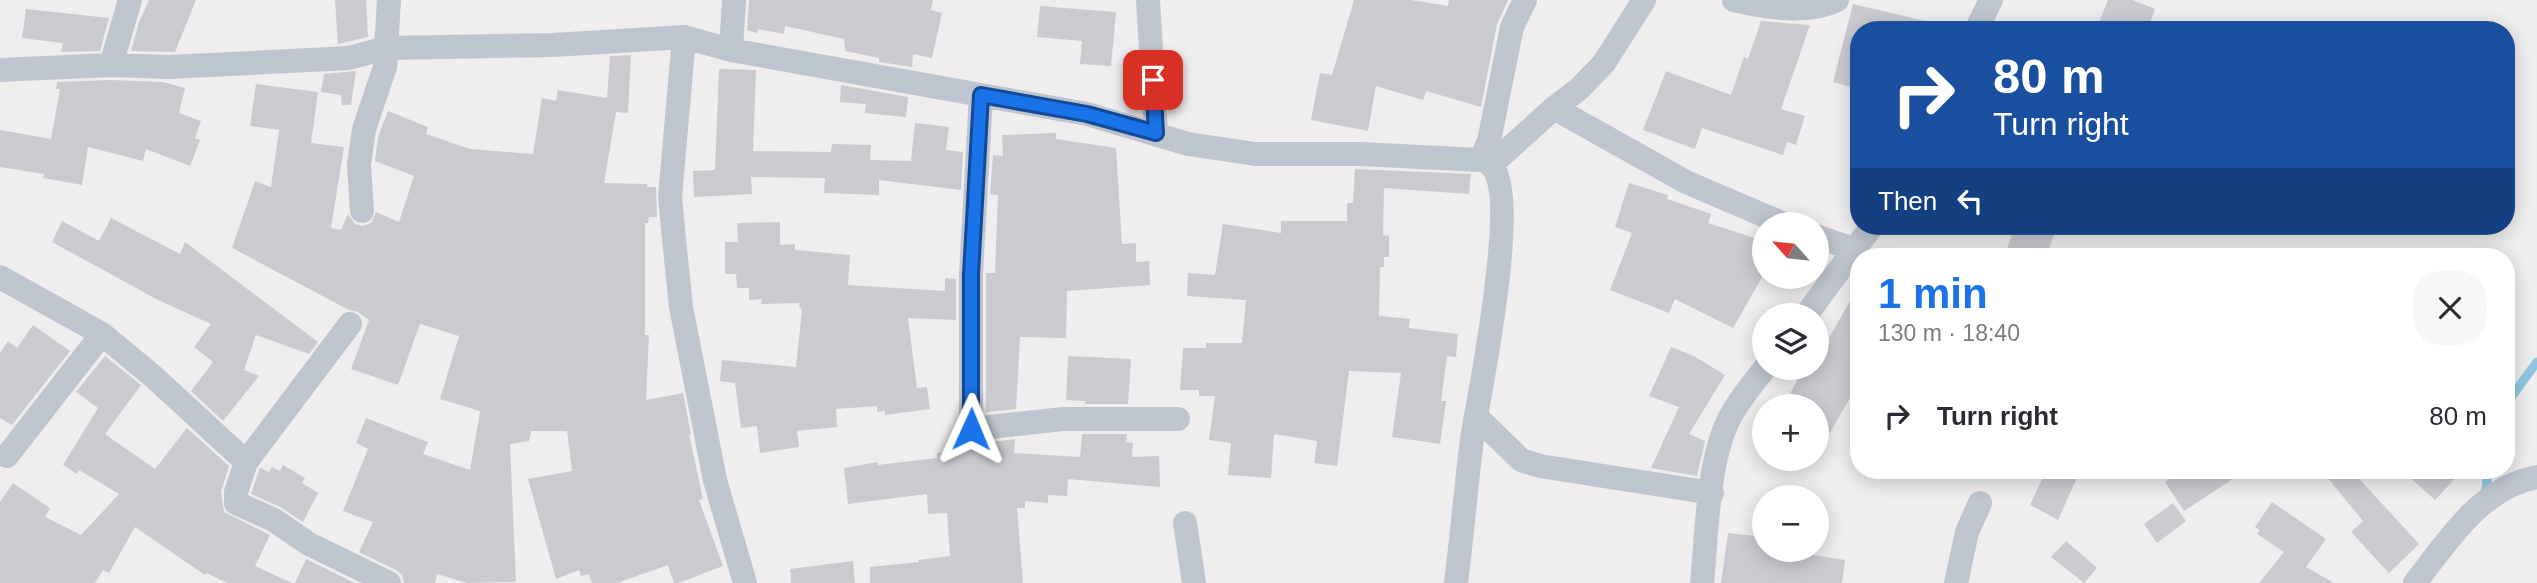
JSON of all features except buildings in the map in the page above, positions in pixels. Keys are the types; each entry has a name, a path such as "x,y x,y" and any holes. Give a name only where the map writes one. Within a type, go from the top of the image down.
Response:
{"street":[{"path":"111,65 130,0"},
{"path":"362,211 359,178 362,141 385,67 389,0"},
{"path":"731,50 734,0"},
{"path":"1148,0 1156,133"},
{"path":"1456,583 1476,416 1492,321 1502,224 1499,187 1486,162 1512,27 1525,0"},
{"path":"0,70 111,65 169,67 349,58 386,48 552,46 684,37 731,50 1087,114 1188,144 1255,154 1374,154 1486,162 1579,89 1604,62 1644,0"},
{"path":"1734,0 1784,7 1816,7 1837,0"},
{"path":"1980,21 1991,0"},
{"path":"684,37 670,197 681,307 715,480 745,583"},
{"path":"981,95 971,274 971,429 1063,419 1178,419"},
{"path":"1554,108 1686,181 1757,212"},
{"path":"1829,241 1850,248"},
{"path":"1815,303 1850,258"},
{"path":"0,277 102,334 155,378 246,462"},
{"path":"350,324 246,462 236,492 236,503 274,520 309,544 389,583"},
{"path":"7,456 102,334"},
{"path":"1702,583 1718,451 1728,421 1755,380"},
{"path":"1476,416 1521,460 1540,466 1712,493"},
{"path":"2415,583 2474,511 2518,482 2537,477"},
{"path":"1956,583 1967,532 1980,503"},
{"path":"1185,523 1194,583"}],"waterway":[{"path":"2515,392 2537,362"},
{"path":"2485,497 2487,479"}],"route":[{"path":"971,429 971,274 981,95 1087,114 1156,133 1153,80"}]}
